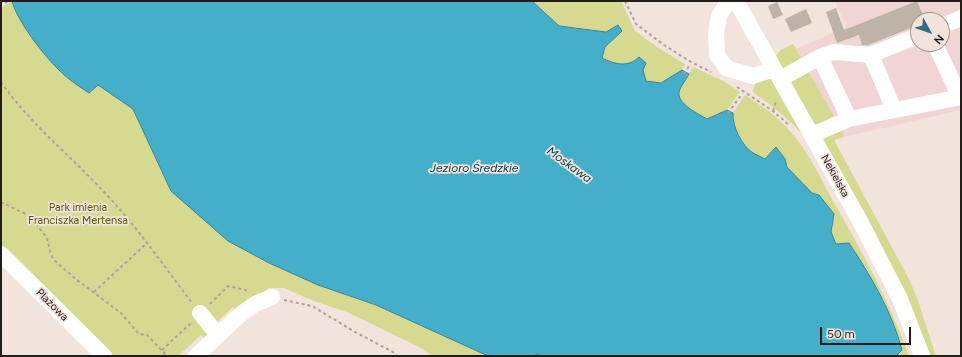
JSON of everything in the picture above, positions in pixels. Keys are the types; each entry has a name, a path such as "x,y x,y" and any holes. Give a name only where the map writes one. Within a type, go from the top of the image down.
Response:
{"street":[{"path":"728,1 719,16 716,34 716,55 726,68 753,76 777,74 834,52 871,55 910,39"},
{"name":"Nekielska","path":"736,1 860,221 900,299 922,356"},
{"path":"950,23 961,18"},
{"path":"812,135 849,120 960,97 940,52"},
{"path":"871,55 894,110"},
{"path":"820,57 849,120"},
{"name":"Plażowa","path":"1,254 104,356"},
{"path":"196,356 241,314 255,304 272,298"},
{"path":"200,313 218,335"}],"path":[{"path":"625,1 636,24 678,54 715,74"},
{"path":"684,74 690,66"},
{"path":"1,82 14,101 106,194 134,225 200,313"},
{"path":"734,84 773,111 791,127"},
{"path":"728,113 742,94"},
{"path":"1,204 4,203 30,216 46,238 51,255 55,261 77,280 121,313 139,334 147,335 168,356"},
{"path":"94,292 147,243"},
{"path":"162,350 228,286 252,292"},
{"path":"272,298 312,306 355,332 393,352 396,356"}],"shaded area":[{"path":"835,1 961,1 961,110 844,137 796,49 846,27"}],"green space":[{"name":"Park imienia Franciszka Mertensa","path":"12,1 28,34 49,59 68,78 98,85 133,109 171,191 269,263 318,285 376,305 488,356 433,356 419,347 347,312 314,301 284,288 269,288 238,312 233,307 215,324 207,340 201,335 178,356 112,356 1,246 1,8"},
{"path":"532,1 621,1 635,31 660,49 685,64 682,70 661,83 646,81 643,70 635,62 626,64 601,58 605,47 622,31 607,32 559,26"},
{"path":"793,44 803,61 782,70 776,56 781,50"},
{"path":"693,67 725,82 740,92 727,110 707,119 683,103 680,99 680,93 686,78"},
{"path":"808,71 834,116 820,124 812,124 790,84 794,78"},
{"path":"772,76 808,142 789,121 753,92 756,80"},
{"path":"745,95 768,110 778,119 795,137 807,154 874,277 893,316 909,356 896,356 902,350 889,315 866,267 836,244 831,232 834,214 819,195 812,193 787,166 785,159 776,147 765,159 752,153 742,142 732,121 733,113"},
{"path":"841,128 844,137 834,140 909,279 917,298 936,356 927,356 822,138"}],"water":[{"name":"Jezioro Średzkie","path":"12,1 532,1 559,26 606,32 618,25 622,31 605,47 602,58 611,62 626,64 639,57 646,63 643,70 646,81 661,83 682,70 689,74 679,92 682,102 707,119 727,110 733,113 734,124 738,135 749,150 765,159 776,147 785,159 787,167 812,193 819,195 834,214 831,232 836,244 849,243 865,268 887,308 902,350 896,356 542,356 536,354 536,356 488,356 376,305 318,285 269,263 228,241 171,191 133,109 98,85 89,93 71,81 44,54 21,21"}],"building":[{"path":"917,1 922,12 910,12 910,28 868,45 862,45 859,35 837,43 826,12 836,8 844,30"},
{"path":"777,2 783,15 773,19 768,6"},
{"path":"806,9 812,23 791,32 785,19"}],"water label":[{"name":"Moskawa","path":"569,165"}]}
